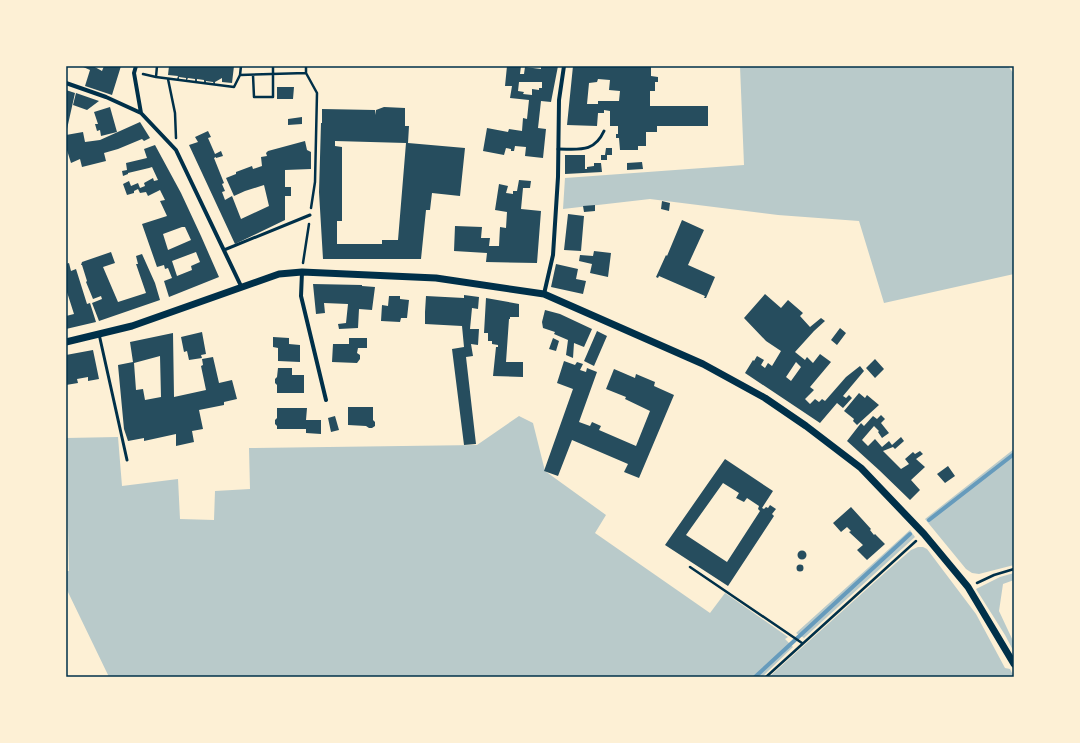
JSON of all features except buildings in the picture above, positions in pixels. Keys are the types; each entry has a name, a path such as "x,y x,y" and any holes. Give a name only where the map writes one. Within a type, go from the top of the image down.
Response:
{"street":[{"path":"136,66 134,73 141,113"},
{"path":"544,294 553,254 558,177 559,100 564,66"},
{"path":"66,83 106,97 141,113 176,150 241,286"},
{"path":"302,272 301,296 326,400"},
{"path":"66,342 132,326 241,286 279,274 302,272 436,278 544,294 703,364 765,398 806,426 861,468 924,534 968,587 1014,664"}],"lane":[{"path":"558,149 590,148 597,142 604,131"},
{"path":"224,250 310,215"},
{"path":"99,334 127,460"}],"path":[{"path":"156,77 157,66"},
{"path":"134,73 168,79 234,87 240,75 241,66"},
{"path":"253,75 254,98 273,97 273,66"},
{"path":"302,272 315,182 317,94 306,73 306,66"},
{"path":"240,75 306,73"},
{"path":"168,79 175,113 176,150"},
{"path":"766,677 924,534"},
{"path":"690,567 802,643"},
{"path":"968,587 994,575 1014,569"}],"shaded area":[{"path":"740,66 1008,66 1014,74 1014,274 884,303 859,221 778,215 650,199 563,209 565,178 744,165"},
{"path":"519,416 533,423 545,471 606,515 595,533 710,613 725,593 788,637 785,639 793,647 762,677 109,677 66,588 66,571 69,571 66,438 118,437 122,486 178,479 180,519 214,520 215,491 250,489 249,448 477,445"},
{"path":"1014,449 1014,565 979,574 972,573 966,569 925,519"},
{"path":"910,530 915,537 804,638 796,633"},
{"path":"918,547 927,549 976,614 1005,668 1010,669 1014,677 769,677 888,570 911,550"},
{"path":"1014,573 1014,580 1003,584 999,611 1014,643 1014,652 976,589 1000,577"}],"waterway":[{"path":"929,520 1014,454"},
{"path":"755,677 910,534"}]}
